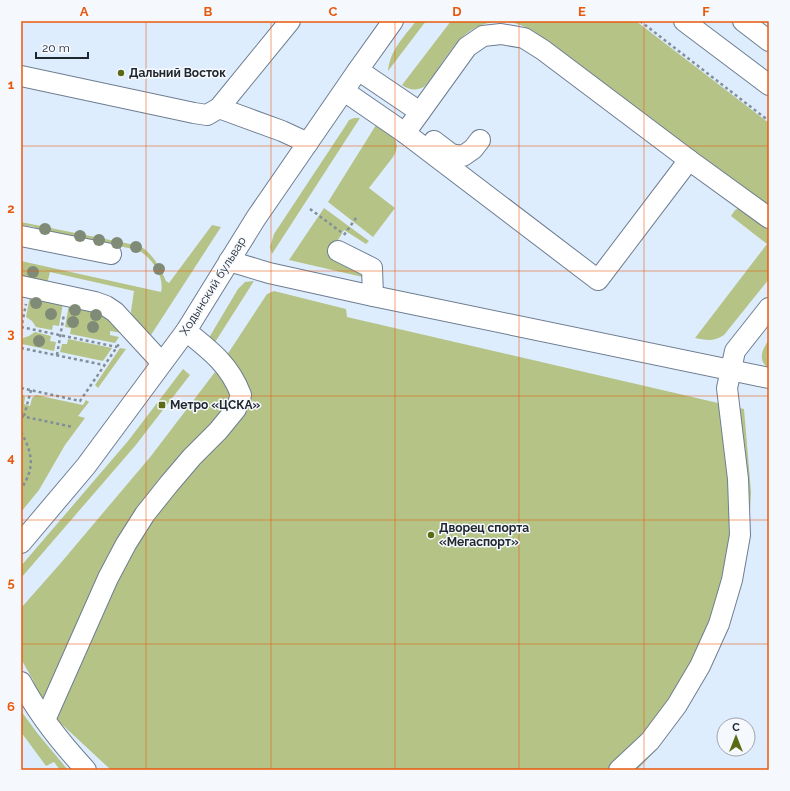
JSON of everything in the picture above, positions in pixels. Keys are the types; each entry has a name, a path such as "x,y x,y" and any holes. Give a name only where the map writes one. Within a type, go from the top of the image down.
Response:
{"street":[{"path":"21,76 207,115 218,108 290,21"},
{"name":"Ходынский бульвар","path":"21,543 86,466 186,331 256,218 393,21"},
{"path":"684,21 769,85"},
{"path":"743,21 769,41"},
{"path":"412,123 467,47 483,36 501,34 524,38 543,50 769,218"},
{"path":"358,70 412,123 598,280 689,160"},
{"path":"344,91 412,123 451,154 463,156 473,149 480,140"},
{"path":"218,108 282,131 308,143"},
{"path":"21,236 111,254"},
{"path":"344,242 372,268 373,296"},
{"path":"230,261 269,273 373,296 769,378"},
{"path":"25,287 106,306 115,312 162,363"},
{"path":"619,770 650,741 677,705 696,673 719,624 732,580 740,535 738,479 727,388 735,351 769,308"},
{"path":"45,720 108,578 126,544 145,514 169,484 192,457 218,431 236,409 241,395 236,383 214,353 186,331"},
{"path":"21,682 45,720 86,770"}],"path":[{"path":"640,21 769,121"},
{"path":"310,209 344,242 356,218"},
{"path":"25,287 21,328 117,347"},
{"path":"57,355 68,296"},
{"path":"21,388 80,401 130,328"},
{"path":"21,348 104,366"},
{"path":"31,390 23,416 73,427"},
{"path":"21,432 29,449 31,464 28,477 21,489"}],"green space":[{"path":"416,21 426,21 388,71 389,63 395,50 402,38"},
{"path":"451,21 636,21 769,123 769,211 535,32 520,25 510,22 494,22 481,25 471,30 453,47 424,87 413,89 402,85"},
{"path":"360,118 272,254 270,247 274,234 349,120"},
{"path":"376,125 394,138 397,146 393,157 369,188 395,208 373,237 328,202"},
{"path":"741,207 769,223 769,279 724,335 713,340 695,338 767,244 731,216 735,210"},
{"path":"324,208 369,241 366,244 344,230 329,255 360,267 367,278 289,260"},
{"path":"21,222 140,246 152,257 159,266 166,281 169,283 212,225 221,227 151,335 132,318 131,311 134,291 50,272 47,284 21,278 21,261 161,292 162,286 159,274 148,257 138,250 35,229 35,227 21,225"},
{"path":"254,281 212,347 210,343 210,336 238,289 245,282"},
{"name":"Дворец спорта «Мегаспорт»","path":"274,291 346,309 347,317 744,409 751,492 748,548 737,594 709,671 685,711 657,749 637,770 111,770 55,718 38,695 33,680 21,659 21,608 151,456 215,372 226,380 225,358 267,294"},
{"path":"30,296 63,303 59,326 53,325 52,330 36,327 32,321 26,317"},
{"path":"69,304 104,314 122,333 110,331 110,335 119,337 115,343 70,334 71,328 65,327"},
{"path":"35,332 51,336 50,341 56,342 54,351 22,344 23,338"},
{"path":"68,339 112,348 103,361 60,352 62,344 67,344"},
{"path":"769,340 769,368 763,362 762,355 764,347"},
{"path":"120,348 126,349 98,388 95,385"},
{"path":"183,369 190,375 135,446 21,578 21,566 128,441"},
{"path":"21,393 25,397 24,404 30,406 32,398 36,395 83,405 86,400 89,402 78,416 85,418 65,445 39,490 21,512"},
{"path":"21,711 68,770 60,770 54,762 46,766 21,732"}],"place":[{"name":"Дальний Восток","path":"121,73"},
{"name":"Метро «ЦСКА»","path":"162,405"},
{"name":"Дворец спорта «Мегаспорт»","path":"431,535"}]}
